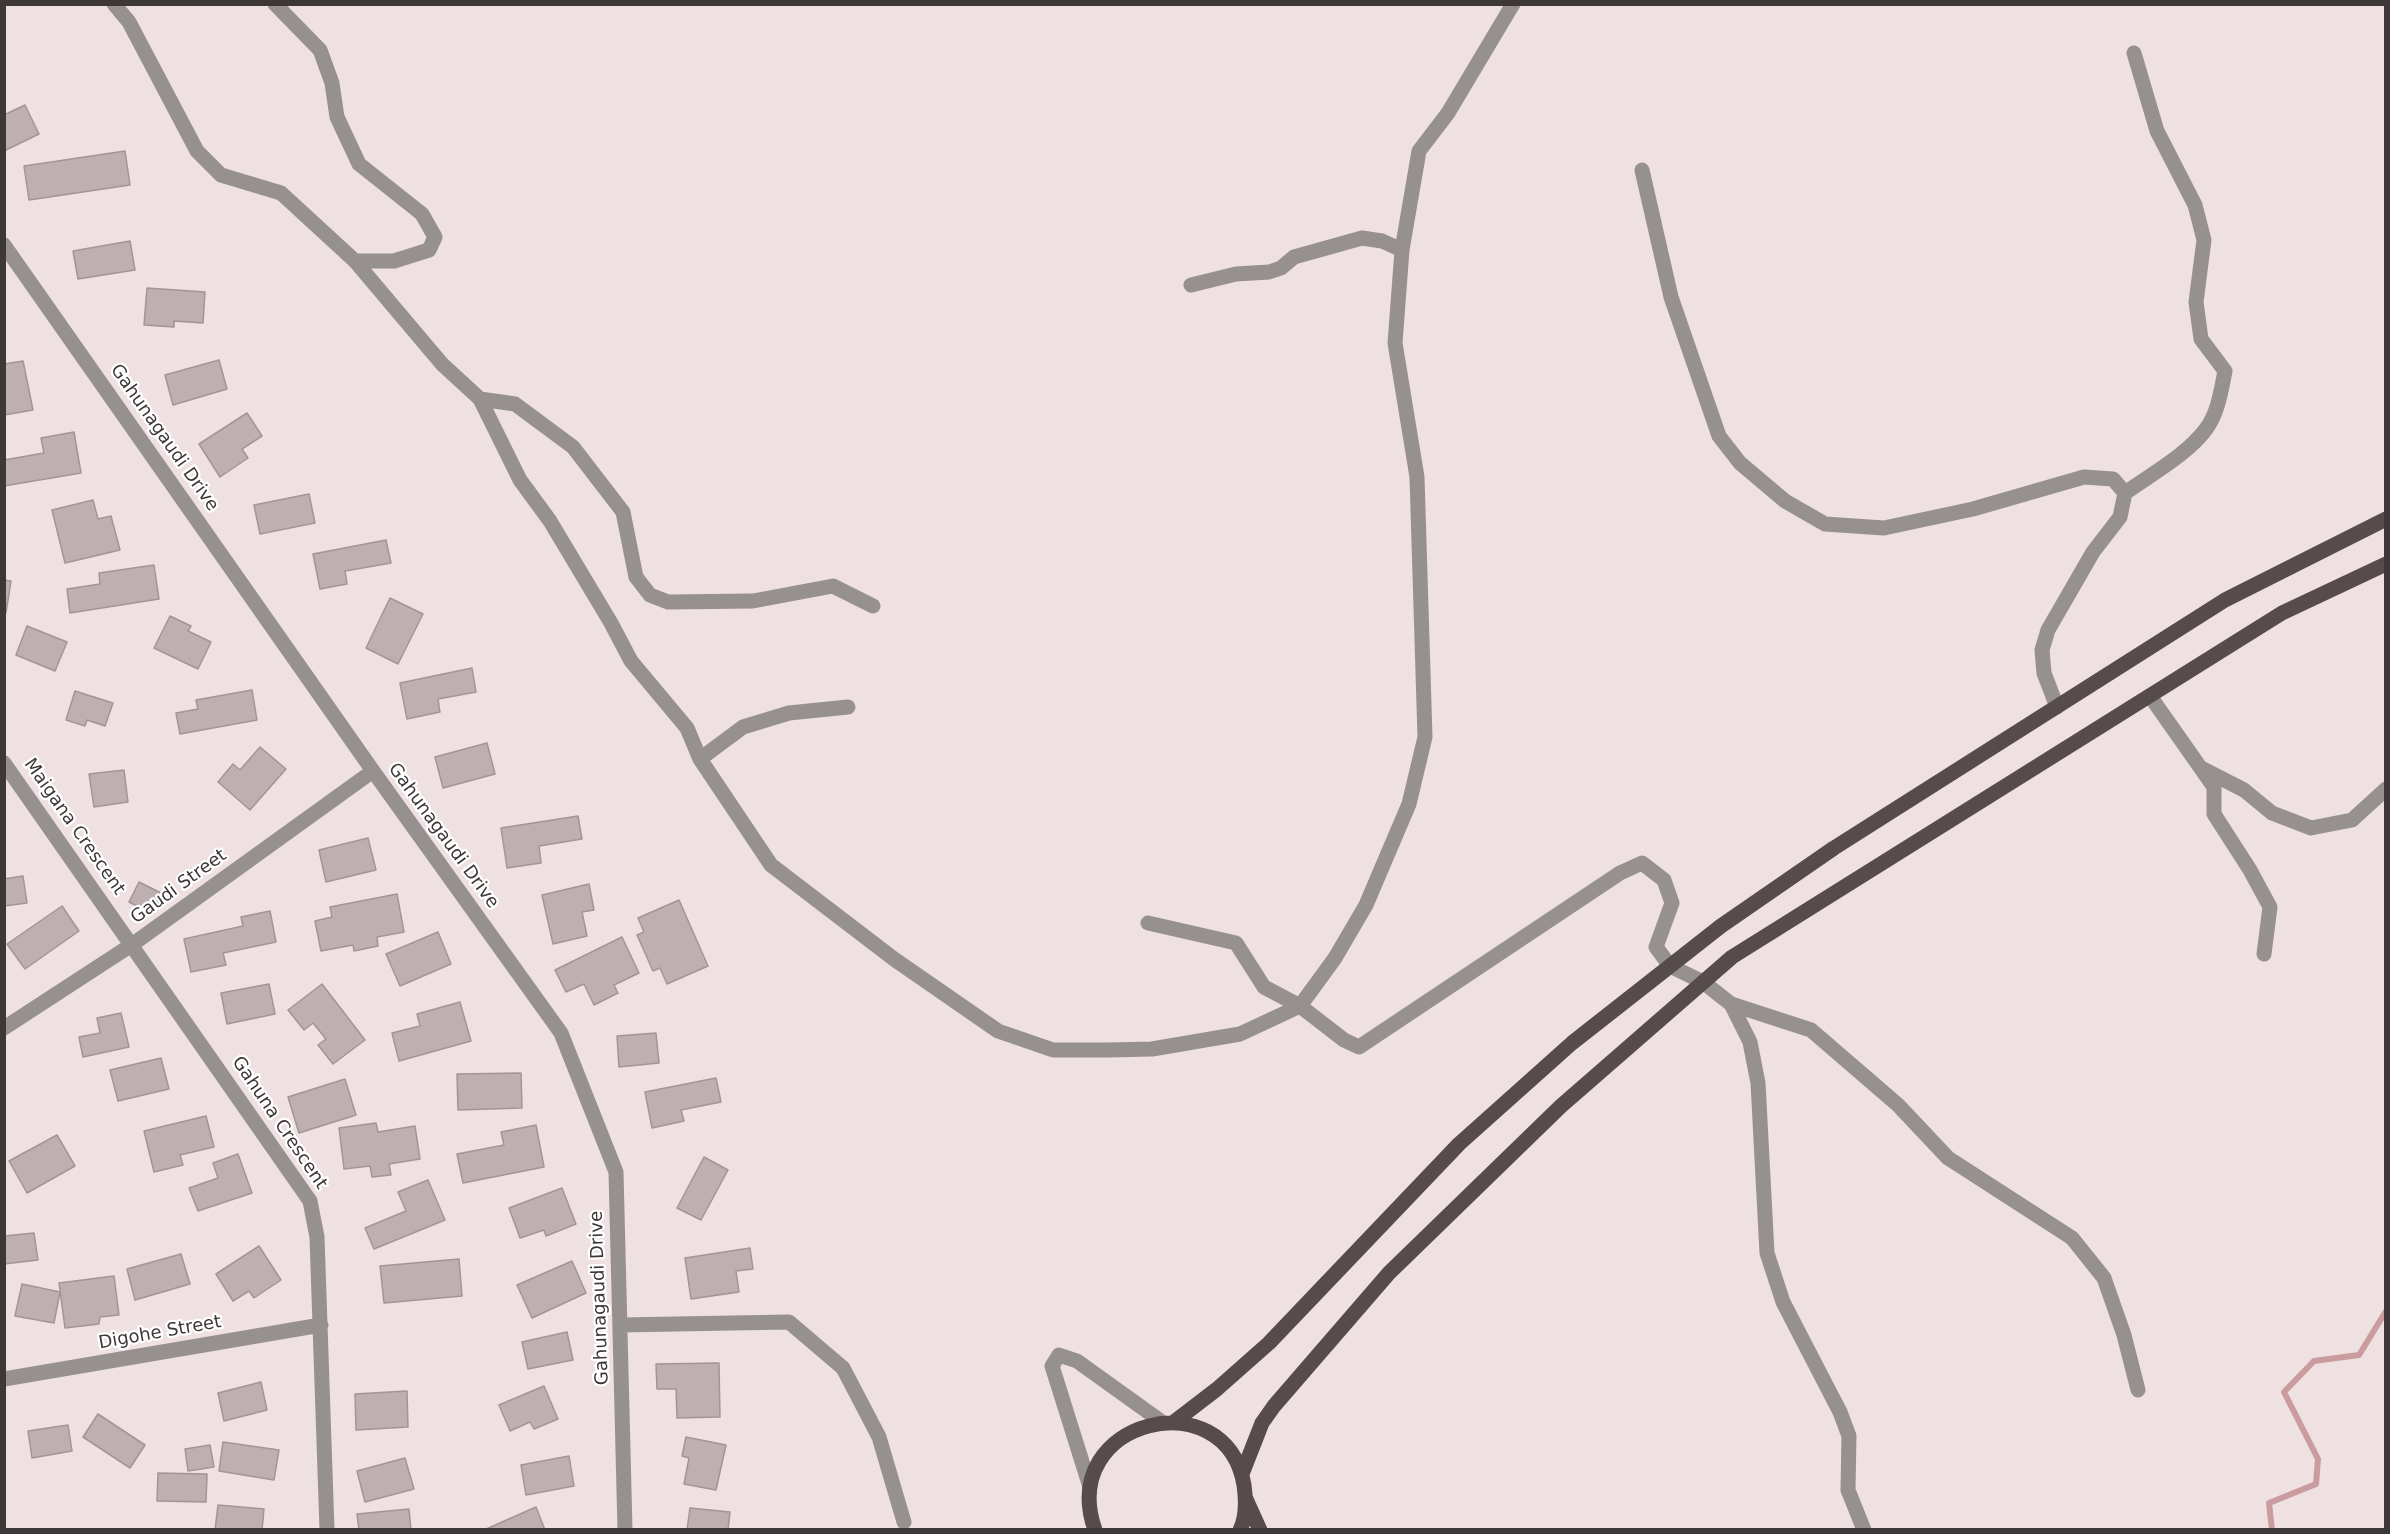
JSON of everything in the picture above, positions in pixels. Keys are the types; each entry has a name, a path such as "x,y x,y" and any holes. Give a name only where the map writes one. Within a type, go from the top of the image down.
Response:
{"main road":[{"path":"1168,1422 1269,1343 1459,1144 1572,1043 1721,926 1834,848 2225,600 2385,519"},
{"path":"1242,1474 1262,1423 1274,1406 1389,1273 1561,1106 1732,957 2282,613 2385,564"},
{"path":"1088,1530 1090,1487 1096,1468 1107,1450 1123,1436 1141,1426 1168,1422 1196,1427 1216,1438 1231,1454 1242,1474 1246,1499 1260,1530"},
{"path":"1240,1530 1246,1499"},
{"path":"1089,1513 1095,1530"}],"street":[{"path":"114,4 129,22 197,151 221,175 280,192 355,261 442,364 480,399 520,480 550,521 611,622 632,662 687,728 700,759 771,865 894,959 998,1031 1053,1050 1152,1049 1240,1034 1300,1006 1335,958 1366,905 1409,804 1425,737 1417,477 1395,343 1402,250 1419,151 1448,113 1514,4"},
{"path":"274,4 320,50 332,83 337,117 359,164 422,214 435,237 429,250 394,261 355,261"},
{"path":"2057,707 2044,673 2042,650 2048,630 2093,552 2120,517 2125,493 2174,458 2206,429 2219,401 2225,372 2201,339 2196,302 2204,240 2195,205 2157,131 2134,53"},
{"path":"1642,170 1671,297 1719,436 1740,463 1785,501 1825,524 1884,528 1973,509 2084,477 2113,479 2125,493"},
{"path":"1191,285 1236,274 1269,272 1281,268 1294,257 1362,238 1382,241 1402,250"},
{"name":"Gahunagaudi Drive","path":"4,245 373,771 561,1033 616,1172 625,1530"},
{"path":"480,399 515,404 573,447 623,512 636,577 650,595 668,603 753,601 833,586 873,606"},
{"path":"2150,696 2214,787 2214,814 2250,870 2270,907 2264,954"},
{"path":"700,759 743,727 789,713 848,707"},
{"name":"Maigana Crescent","path":"4,763 133,944"},
{"path":"2200,767 2244,790 2272,813 2311,828 2352,820 2385,789"},
{"name":"Gaudi Street","path":"4,1028 133,944 373,771"},
{"path":"1148,922 1236,943 1264,987 1300,1006 1344,1041 1359,1047 1620,873 1642,863 1664,880 1672,903 1656,947 1670,966 1703,982 1731,1004 1811,1030 1898,1105 1948,1158 2072,1238 2104,1278 2124,1335 2138,1390"},
{"name":"Gahuna Crescent","path":"133,944 310,1201 317,1237 327,1530"},
{"path":"1731,1004 1750,1042 1758,1083 1767,1253 1783,1302 1840,1412 1849,1436 1848,1490 1864,1530"},
{"path":"620,1325 789,1322 843,1368 879,1437 904,1522"},
{"name":"Digohe Street","path":"4,1379 321,1325"},
{"path":"1090,1487 1052,1366 1059,1355 1077,1360 1168,1422"}],"building":[{"path":"25,105 39,134 4,151 4,115"},
{"path":"125,151 130,185 29,200 24,166"},
{"path":"130,241 135,270 78,279 73,251"},
{"path":"147,288 205,292 203,323 174,321 174,327 144,325"},
{"path":"219,360 227,389 173,405 165,375"},
{"path":"23,361 33,410 4,415 4,364"},
{"path":"247,413 262,436 242,449 248,458 220,477 199,444"},
{"path":"74,432 81,473 4,486 4,460 44,453 41,438"},
{"path":"309,494 315,523 260,534 254,505"},
{"path":"93,500 98,519 111,516 120,550 65,563 52,510"},
{"path":"386,540 391,563 345,571 347,584 320,589 313,554"},
{"path":"154,565 159,599 70,613 67,589 100,584 99,573"},
{"path":"4,580 11,581 6,613 4,612"},
{"path":"390,598 423,614 398,664 366,648"},
{"path":"170,616 191,626 188,631 211,642 198,669 154,648"},
{"path":"27,626 67,642 55,671 16,655"},
{"path":"472,668 476,692 438,699 440,712 407,719 400,683"},
{"path":"252,690 257,720 180,734 176,713 198,709 196,700"},
{"path":"75,691 113,703 105,726 87,720 85,726 66,720"},
{"path":"487,743 495,774 443,788 435,757"},
{"path":"260,747 286,769 250,810 218,782 233,764 240,770"},
{"path":"124,770 128,802 94,807 89,774"},
{"path":"578,816 582,839 539,846 541,863 507,868 501,828"},
{"path":"368,838 376,870 326,882 319,850"},
{"path":"23,876 27,903 4,906 4,879"},
{"path":"139,882 163,894 153,914 129,902"},
{"path":"589,884 594,910 582,912 587,936 553,944 542,895"},
{"path":"397,894 404,932 377,937 378,946 354,951 353,945 321,951 315,921 332,917 330,907"},
{"path":"679,900 708,966 667,984 660,968 653,971 637,935 644,932 638,918"},
{"path":"62,906 79,931 25,969 7,944"},
{"path":"270,911 276,942 223,953 226,965 191,972 184,939 243,926 241,917"},
{"path":"438,932 451,964 400,986 386,954"},
{"path":"622,937 639,973 614,985 618,993 594,1005 584,984 566,992 555,970"},
{"path":"269,984 275,1014 227,1024 221,993"},
{"path":"322,984 365,1040 333,1064 318,1045 326,1039 313,1023 304,1030 288,1010"},
{"path":"460,1002 471,1041 399,1061 392,1033 420,1026 417,1014"},
{"path":"121,1013 129,1047 83,1057 79,1037 100,1033 97,1018"},
{"path":"656,1033 659,1063 619,1067 617,1036"},
{"path":"161,1058 169,1089 118,1101 110,1070"},
{"path":"521,1073 522,1108 458,1110 457,1074"},
{"path":"716,1078 721,1102 681,1110 684,1121 652,1128 645,1092"},
{"path":"345,1079 356,1115 299,1133 288,1097"},
{"path":"206,1116 214,1147 180,1155 183,1165 154,1172 144,1131"},
{"path":"376,1123 378,1132 415,1126 420,1159 389,1164 391,1175 372,1177 370,1166 344,1169 339,1128"},
{"path":"536,1125 544,1167 463,1183 457,1154 504,1145 501,1132"},
{"path":"57,1135 75,1166 27,1193 9,1161"},
{"path":"238,1154 252,1193 198,1211 189,1188 218,1178 213,1163"},
{"path":"704,1157 728,1170 701,1220 677,1208"},
{"path":"428,1180 445,1220 374,1249 365,1228 406,1211 398,1192"},
{"path":"562,1188 576,1224 546,1236 544,1230 520,1238 509,1208"},
{"path":"34,1233 38,1260 4,1264 4,1236"},
{"path":"259,1246 281,1280 254,1298 249,1291 233,1301 216,1274"},
{"path":"750,1248 753,1269 736,1271 739,1292 691,1299 685,1258"},
{"path":"181,1254 190,1284 135,1300 127,1269"},
{"path":"459,1259 462,1296 384,1303 380,1266"},
{"path":"572,1261 586,1293 532,1318 517,1285"},
{"path":"114,1276 119,1315 100,1317 99,1324 65,1328 59,1283"},
{"path":"22,1284 60,1292 54,1323 15,1316"},
{"path":"567,1332 573,1360 528,1369 522,1342"},
{"path":"719,1363 720,1417 677,1418 676,1389 657,1389 656,1364"},
{"path":"261,1382 267,1410 224,1421 218,1393"},
{"path":"544,1386 558,1419 534,1429 530,1422 510,1431 499,1405"},
{"path":"407,1391 408,1427 356,1430 355,1394"},
{"path":"98,1414 145,1445 130,1468 83,1437"},
{"path":"68,1425 72,1451 32,1458 28,1431"},
{"path":"686,1437 726,1445 716,1490 684,1484 689,1458 682,1456"},
{"path":"223,1442 279,1450 274,1480 219,1471"},
{"path":"210,1445 214,1467 188,1471 185,1449"},
{"path":"569,1456 574,1486 526,1495 521,1465"},
{"path":"405,1458 414,1489 365,1502 357,1471"},
{"path":"158,1473 207,1474 206,1502 157,1501"},
{"path":"218,1505 264,1509 262,1530 215,1530"},
{"path":"536,1507 545,1530 484,1530"},
{"path":"690,1508 730,1512 728,1530 687,1530"},
{"path":"409,1509 411,1530 359,1530 357,1514"}],"waterway":[{"path":"2272,1530 2269,1503 2316,1484 2318,1459 2284,1392 2314,1361 2359,1355 2386,1311"}]}
